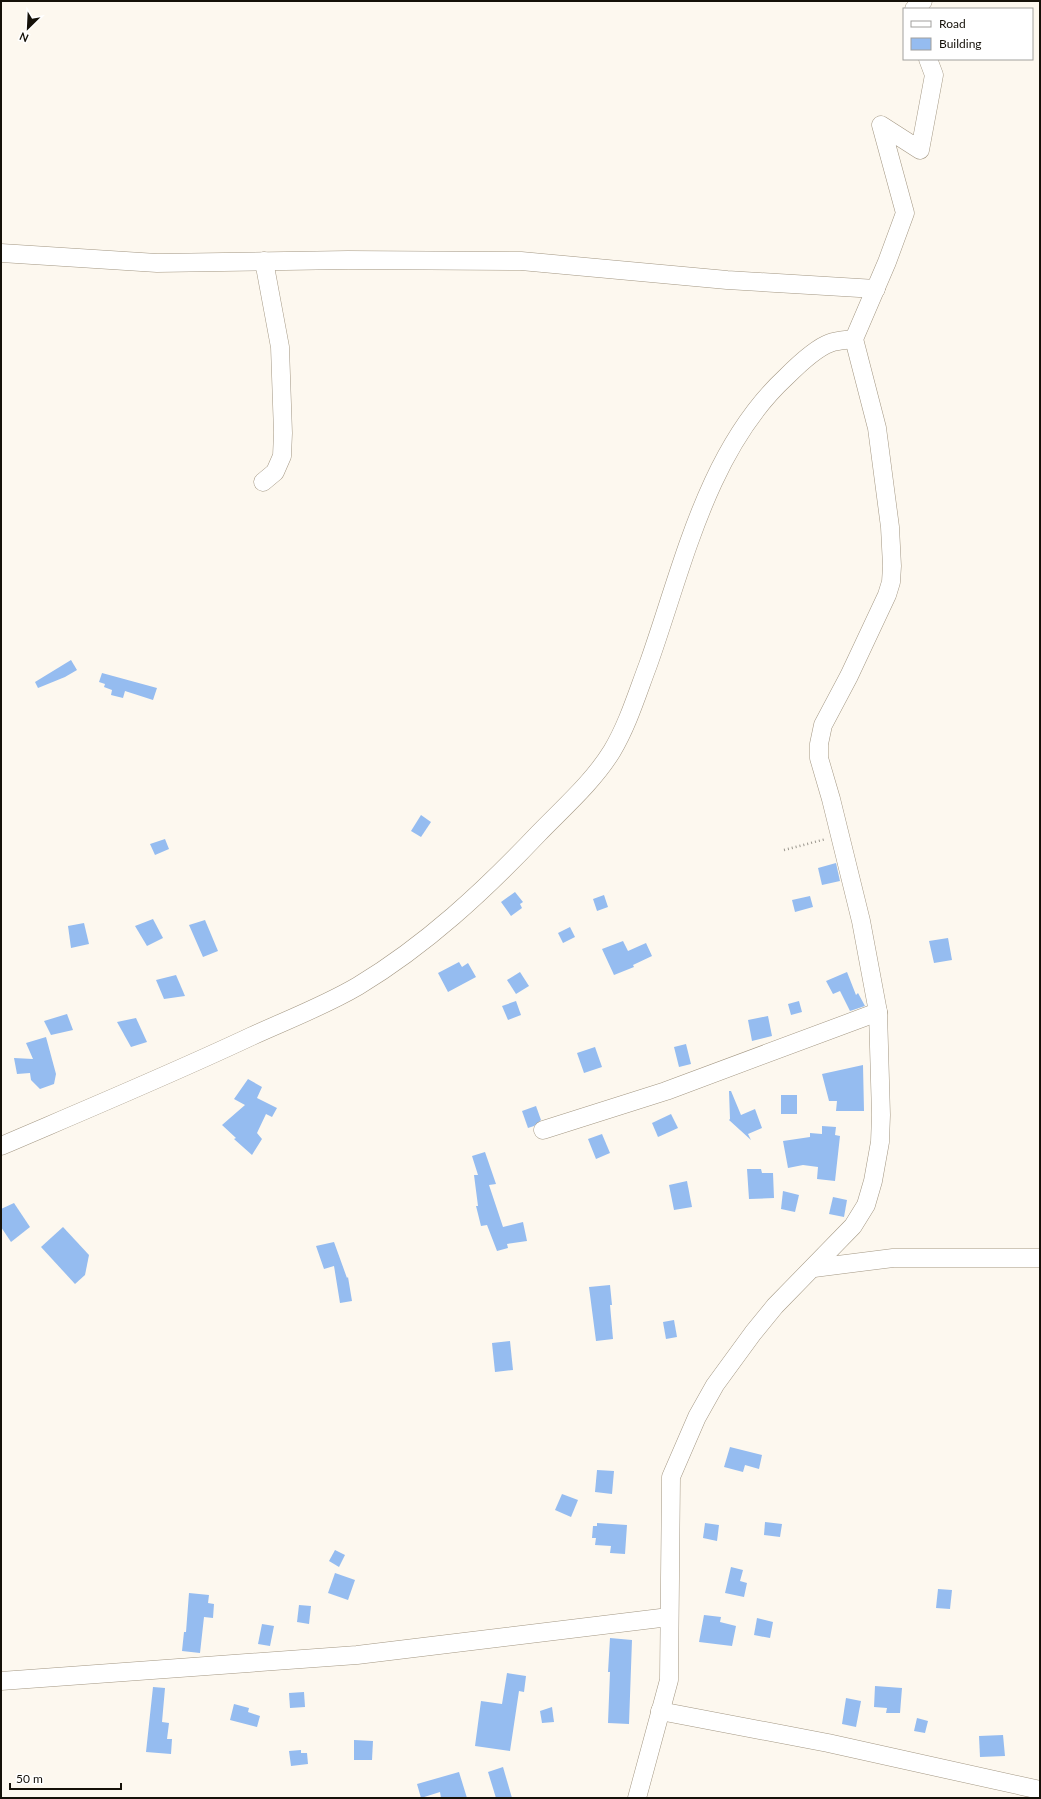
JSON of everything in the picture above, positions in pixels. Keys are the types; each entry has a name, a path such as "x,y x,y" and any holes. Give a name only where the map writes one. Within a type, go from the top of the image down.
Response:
{"street":[{"path":"915,8 923,1"},
{"path":"637,1798 669,1680 670,1477 697,1417 715,1385 771,1311 853,1226 866,1205 873,1181 880,1142 881,1115 878,1012 861,921 819,758 819,744 823,725 849,676 887,595 891,582 892,566 890,527 877,428 854,340 876,289 905,213 880,125 920,150 934,75 928,60"},
{"path":"1,253 157,263 348,260 521,261 726,280 876,289"},
{"path":"263,482 275,472 282,456 283,433 280,347 264,261"},
{"path":"1,1146 142,1086 330,1002 419,945 469,903 510,863 598,770 612,752 639,688 679,571 708,494 742,428 773,390 802,362 830,342 854,340"},
{"path":"543,1130 666,1090 878,1012"},
{"path":"814,1268 893,1258 1040,1258"},
{"path":"1,1681 357,1655 669,1618"},
{"path":"660,1711 828,1743 1040,1790"}],"path":[{"path":"784,850 840,835"}],"building":[{"path":"71,660 77,670 65,677 38,688 35,682"},
{"path":"102,673 157,688 153,700 125,691 123,698 111,695 112,690 104,687 105,684 99,682"},
{"path":"421,815 431,822 421,837 411,831"},
{"path":"165,839 169,849 155,855 150,844"},
{"path":"836,863 840,881 822,885 818,868"},
{"path":"515,892 523,902 520,904 522,908 511,916 501,902"},
{"path":"604,895 608,907 597,911 593,899"},
{"path":"810,896 813,907 795,912 792,900"},
{"path":"153,919 163,938 147,946 135,926"},
{"path":"205,920 218,951 203,957 189,925"},
{"path":"84,923 89,944 71,948 68,926"},
{"path":"570,927 575,937 563,943 558,933"},
{"path":"948,938 952,960 934,963 929,941"},
{"path":"623,941 628,951 646,943 652,956 633,965 634,967 614,975 602,949"},
{"path":"459,962 462,967 468,963 476,977 448,992 438,973"},
{"path":"520,972 529,986 516,994 507,980"},
{"path":"847,972 856,995 858,993 865,1006 850,1011 840,991 833,994 826,981"},
{"path":"176,975 185,996 164,999 156,980"},
{"path":"516,1001 521,1015 508,1020 502,1006"},
{"path":"799,1001 802,1012 791,1015 788,1004"},
{"path":"67,1014 73,1030 51,1035 44,1021"},
{"path":"768,1016 772,1036 752,1041 748,1020"},
{"path":"136,1018 147,1042 131,1047 117,1022"},
{"path":"46,1037 56,1074 54,1084 40,1089 31,1080 30,1073 17,1074 14,1058 33,1059 26,1043"},
{"path":"686,1044 691,1064 679,1067 674,1047"},
{"path":"595,1047 602,1067 584,1073 577,1053"},
{"path":"863,1065 864,1111 836,1111 837,1101 829,1101 822,1074"},
{"path":"248,1079 262,1087 257,1098 277,1108 272,1117 266,1114 257,1133 262,1139 252,1155 234,1139 236,1138 222,1125 245,1105 234,1099"},
{"path":"729,1091 731,1091 741,1115 755,1109 762,1128 748,1134 751,1140 729,1120"},
{"path":"781,1095 797,1095 797,1114 781,1114"},
{"path":"536,1106 541,1120 534,1126 528,1128 522,1111"},
{"path":"671,1114 678,1128 658,1137 652,1123"},
{"path":"822,1126 836,1127 835,1135 840,1136 835,1181 817,1179 818,1167 803,1165 788,1168 783,1141 810,1137 810,1133 822,1134"},
{"path":"602,1134 610,1153 596,1159 588,1139"},
{"path":"485,1152 496,1184 489,1185 503,1227 523,1222 527,1241 507,1244 508,1248 497,1251 487,1225 481,1226 476,1206 478,1206 474,1175 478,1175 472,1156"},
{"path":"747,1169 761,1169 762,1173 773,1173 774,1198 749,1199"},
{"path":"687,1181 692,1207 674,1210 669,1185"},
{"path":"783,1191 799,1195 795,1212 781,1209"},
{"path":"833,1197 847,1200 844,1217 829,1214"},
{"path":"14,1203 30,1227 11,1242 1,1227 1,1209"},
{"path":"63,1227 89,1255 85,1275 75,1284 41,1247"},
{"path":"334,1242 347,1278 348,1277 352,1301 340,1303 334,1266 324,1269 316,1246"},
{"path":"610,1285 613,1339 596,1341 589,1287"},
{"path":"674,1320 677,1337 666,1339 663,1322"},
{"path":"510,1341 513,1370 495,1372 492,1343"},
{"path":"730,1447 762,1455 759,1469 745,1465 743,1472 724,1467"},
{"path":"597,1470 614,1471 612,1494 595,1492"},
{"path":"562,1494 578,1500 571,1517 555,1510"},
{"path":"765,1522 782,1524 780,1537 764,1535"},
{"path":"597,1523 627,1525 625,1554 610,1553 611,1546 595,1545 596,1538 592,1538 593,1526 597,1526"},
{"path":"705,1523 719,1525 717,1541 703,1538"},
{"path":"335,1550 345,1555 339,1567 329,1561"},
{"path":"731,1567 743,1570 740,1581 747,1583 744,1597 725,1593"},
{"path":"335,1573 355,1580 348,1600 328,1593"},
{"path":"938,1589 952,1590 950,1609 936,1608"},
{"path":"189,1593 209,1595 208,1603 214,1604 213,1618 204,1617 200,1653 182,1651 184,1632 186,1632"},
{"path":"299,1605 311,1606 309,1624 297,1622"},
{"path":"704,1615 721,1617 720,1622 736,1626 732,1646 699,1642"},
{"path":"757,1618 773,1622 770,1638 754,1635"},
{"path":"262,1624 274,1626 270,1646 258,1644"},
{"path":"610,1638 632,1640 629,1724 608,1723"},
{"path":"507,1673 526,1676 524,1692 519,1691 510,1751 475,1746 481,1701 502,1704"},
{"path":"875,1686 902,1688 900,1713 886,1713 887,1708 874,1707"},
{"path":"153,1687 165,1688 162,1722 169,1723 167,1739 172,1739 171,1754 146,1752"},
{"path":"304,1692 305,1707 290,1708 289,1693"},
{"path":"846,1698 861,1701 856,1727 842,1724"},
{"path":"234,1704 249,1708 248,1712 260,1716 257,1727 230,1720"},
{"path":"552,1707 554,1722 542,1723 540,1711"},
{"path":"917,1718 928,1721 925,1733 914,1731"},
{"path":"1003,1735 1005,1756 980,1757 979,1736"},
{"path":"354,1740 373,1741 372,1760 354,1760"},
{"path":"301,1750 301,1753 307,1753 308,1764 291,1766 289,1751"},
{"path":"503,1767 512,1798 496,1798 488,1772"},
{"path":"459,1772 467,1798 441,1798 440,1792 421,1798 417,1784"}]}
